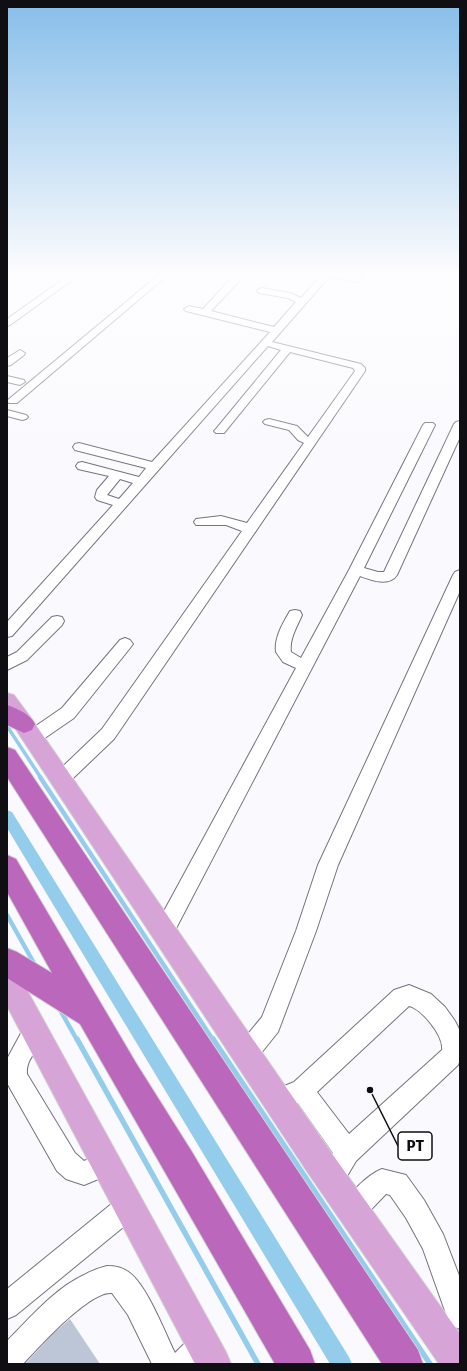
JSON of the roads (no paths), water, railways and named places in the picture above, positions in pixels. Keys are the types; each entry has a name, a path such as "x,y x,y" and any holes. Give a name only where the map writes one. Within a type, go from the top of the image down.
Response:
{"highway":[{"path":"7,757 404,1364"},
{"path":"7,867 90,1013 296,1364"},
{"path":"7,962 90,1013"}],"main road":[{"path":"7,701 21,725 61,779 331,1179 460,1364"},
{"path":"7,979 129,1206 200,1358"}],"street":[{"path":"13,401 90,337"},
{"path":"7,632 272,337"},
{"path":"61,779 108,734 360,371 360,368 357,366 266,343"},
{"path":"220,431 288,348"},
{"path":"7,363 20,353"},
{"path":"7,379 20,382"},
{"path":"7,413 22,416"},
{"path":"269,422 293,428 302,438 311,442"},
{"path":"356,570 382,577 387,577 390,575 460,424"},
{"path":"164,931 356,570 430,425"},
{"path":"79,448 155,467"},
{"path":"82,466 142,481"},
{"path":"117,475 101,493 100,497 122,504"},
{"path":"201,522 223,519 250,529"},
{"path":"246,1054 270,1024 306,931 328,865 460,575"},
{"path":"295,615 284,641 282,650 284,655 288,658 305,666"},
{"path":"7,664 22,656 57,621"},
{"path":"21,725 68,713 125,644"},
{"path":"278,1100 302,1090 402,998 410,995 419,998 428,1005 445,1024 453,1041 453,1050 450,1057 348,1152 331,1179"},
{"path":"35,1030 35,1034 18,1057 14,1068 16,1077 66,1162 75,1170 84,1173 106,1163"},
{"path":"302,1090 348,1152"},
{"path":"353,1210 382,1181 397,1184 415,1209 434,1243 460,1315"},
{"path":"7,1306 129,1206"},
{"path":"7,1361 64,1304 88,1285 104,1278 118,1280 130,1292 166,1364"}],"waterway":[{"path":"7,726 41,778"},
{"path":"40,777 213,1040"},
{"path":"7,816 342,1364"},
{"path":"7,915 35,965"},
{"path":"59,1008 77,1040"},
{"path":"77,1039 258,1364"},
{"path":"213,1039 430,1364"}],"place":[{"name":"PT","path":"370,1090"}]}
